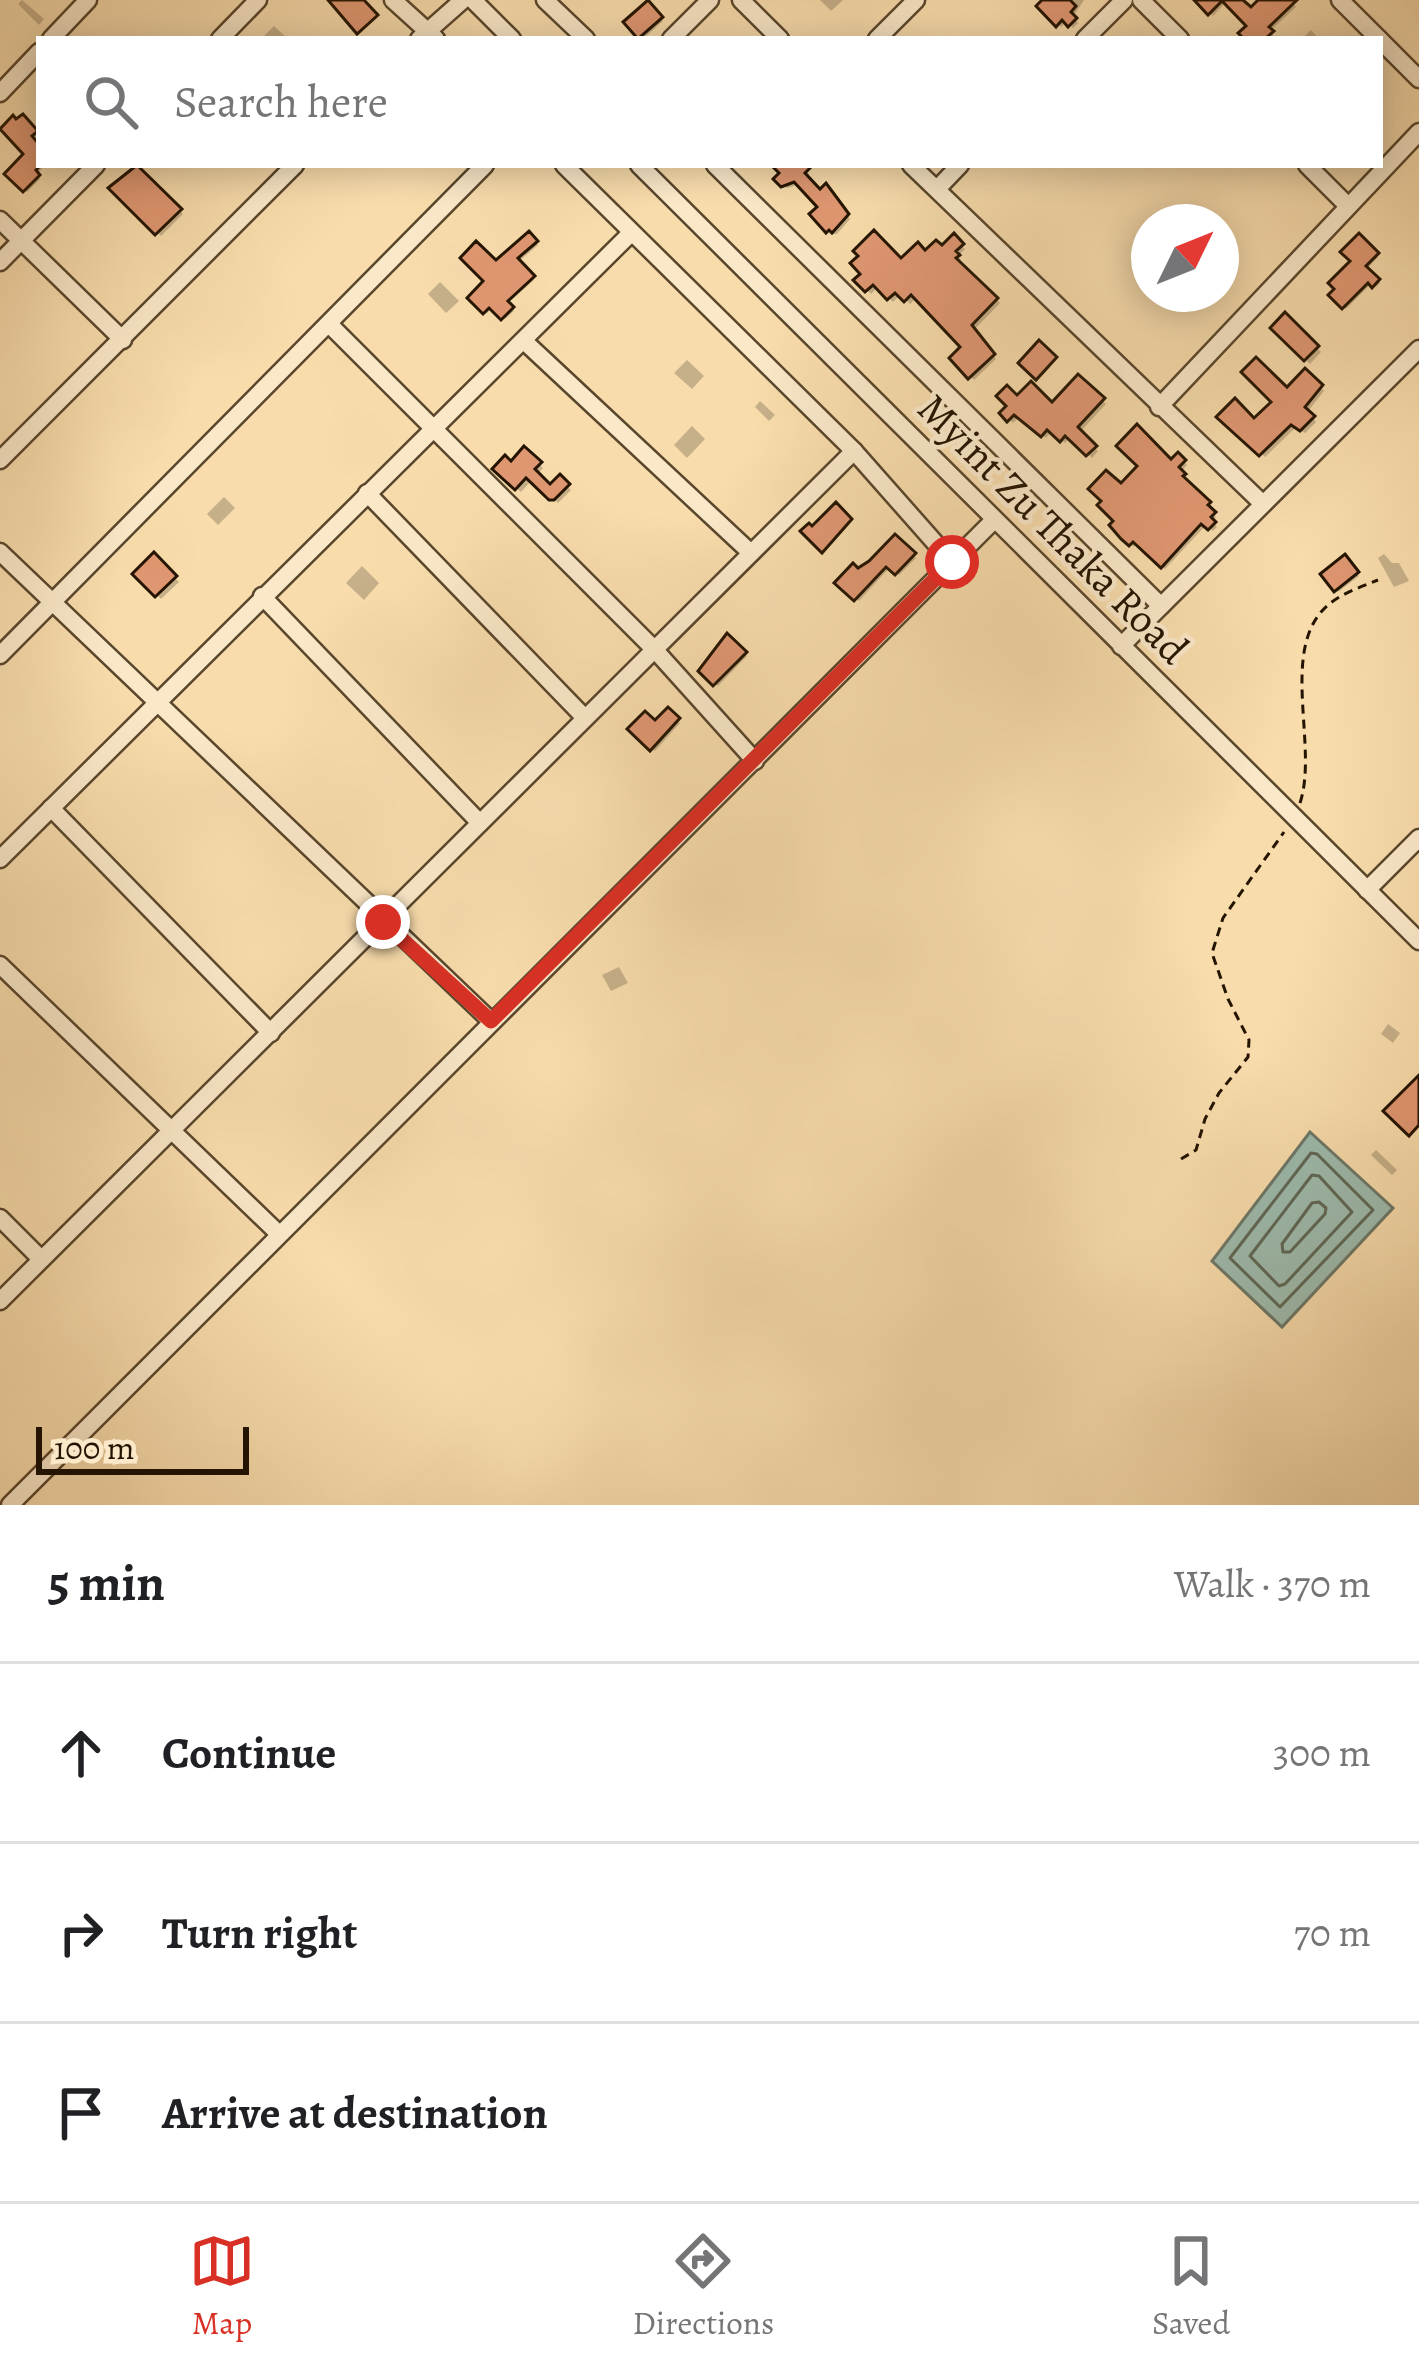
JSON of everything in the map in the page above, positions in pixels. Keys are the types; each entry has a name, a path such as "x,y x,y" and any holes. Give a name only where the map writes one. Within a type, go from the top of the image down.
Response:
{"street":[{"path":"54,36 88,0"},
{"path":"223,36 258,0"},
{"path":"393,0 427,36 463,0"},
{"path":"473,0 509,36"},
{"path":"545,0 583,36"},
{"path":"674,36 710,0"},
{"path":"741,0 777,36"},
{"path":"880,36 916,0"},
{"path":"1088,36 1124,0"},
{"path":"1141,0 1177,36"},
{"path":"1340,0 1377,36"},
{"path":"1383,42 1419,79"},
{"path":"0,93 36,55"},
{"path":"1159,407 1419,132"},
{"path":"0,262 93,168"},
{"path":"0,460 292,168"},
{"path":"0,655 481,168"},
{"path":"567,168 854,451 952,562"},
{"name":"Myint Zu Thaka Road","path":"642,168 1419,941"},
{"path":"718,168 1161,606"},
{"path":"914,168 1263,505"},
{"path":"937,189 957,168"},
{"path":"1310,168 1348,206"},
{"path":"0,220 123,340"},
{"path":"0,860 631,233"},
{"path":"329,324 655,650 755,761"},
{"path":"524,341 752,553"},
{"path":"1121,646 1419,349"},
{"path":"0,1300 854,451"},
{"path":"367,493 585,718"},
{"path":"10,1505 994,520"},
{"path":"0,552 491,1021"},
{"path":"262,596 480,823"},
{"path":"51,808 271,1033"},
{"path":"1367,890 1419,838"},
{"path":"0,965 279,1234"},
{"path":"0,1218 41,1259"}],"path":[{"path":"1181,1159 1196,1150 1219,1093 1248,1057 1250,1040 1212,952 1223,918 1294,818 1306,785 1303,678 1307,637 1328,604 1378,580"}],"water":[{"path":"1310,1132 1393,1208 1282,1327 1212,1261"}],"building":[{"path":"328,0 364,0 378,15 357,34"},
{"path":"648,0 663,17 641,36 635,36 623,22"},
{"path":"1042,0 1070,0 1077,18 1068,27 1062,20 1056,27 1036,6"},
{"path":"1194,0 1243,0 1251,7 1258,0 1297,0 1269,27 1274,31 1268,36 1241,36 1238,33 1246,26 1222,1 1208,15"},
{"path":"23,114 36,129 32,136 40,175 23,192 4,174 23,154 0,129 13,115 16,119"},
{"path":"133,168 140,168 182,209 155,235 108,188"},
{"path":"774,168 810,168 805,173 820,189 826,183 849,214 832,233 826,233 809,214 817,207 794,182 781,187 773,179 779,173"},
{"path":"874,230 901,258 918,242 925,250 936,240 942,245 954,233 964,244 956,258 998,298 972,325 995,354 968,379 949,358 960,347 911,295 904,302 895,293 887,300 873,285 865,292 853,280 860,274 850,263 858,256 853,251"},
{"path":"529,231 538,241 518,258 535,276 508,301 514,307 501,320 489,308 483,314 467,298 483,281 460,258 476,241 496,260"},
{"path":"1359,233 1379,253 1366,266 1380,279 1372,288 1368,283 1342,309 1328,295 1334,289 1328,283 1350,261 1340,252"},
{"path":"1285,312 1319,346 1304,361 1270,328"},
{"path":"1039,340 1057,357 1036,380 1018,363"},
{"path":"1256,357 1287,387 1305,368 1323,385 1305,407 1315,416 1300,431 1291,425 1259,456 1216,417 1235,398 1254,418 1271,402 1241,372"},
{"path":"1078,374 1105,398 1078,427 1097,446 1086,456 1065,436 1060,442 1047,430 1041,437 1014,415 1007,422 999,413 1006,406 996,396 1007,385 1017,395 1031,381 1052,402"},
{"path":"1137,424 1171,459 1178,452 1186,460 1179,467 1183,476 1216,512 1211,517 1216,522 1208,530 1201,524 1161,568 1133,542 1129,546 1121,539 1109,525 1113,521 1097,505 1101,501 1088,489 1106,470 1121,483 1137,466 1116,446"},
{"path":"524,446 542,462 535,469 550,484 560,474 570,484 554,500 526,478 515,490 492,469 505,455 511,461"},
{"path":"836,502 852,519 822,553 800,531 809,523 812,526"},
{"path":"895,534 916,553 895,575 886,567 854,601 834,583 853,563 858,568 869,561"},
{"path":"154,552 177,576 155,597 132,574"},
{"path":"1345,554 1359,572 1334,592 1320,574"},
{"path":"727,633 747,652 713,686 698,671"},
{"path":"668,707 680,718 650,751 627,729 645,711 655,720"},
{"path":"1419,1075 1419,1125 1409,1136 1383,1111"}],"route":[{"path":"383,922 491,1021 952,562"}]}
